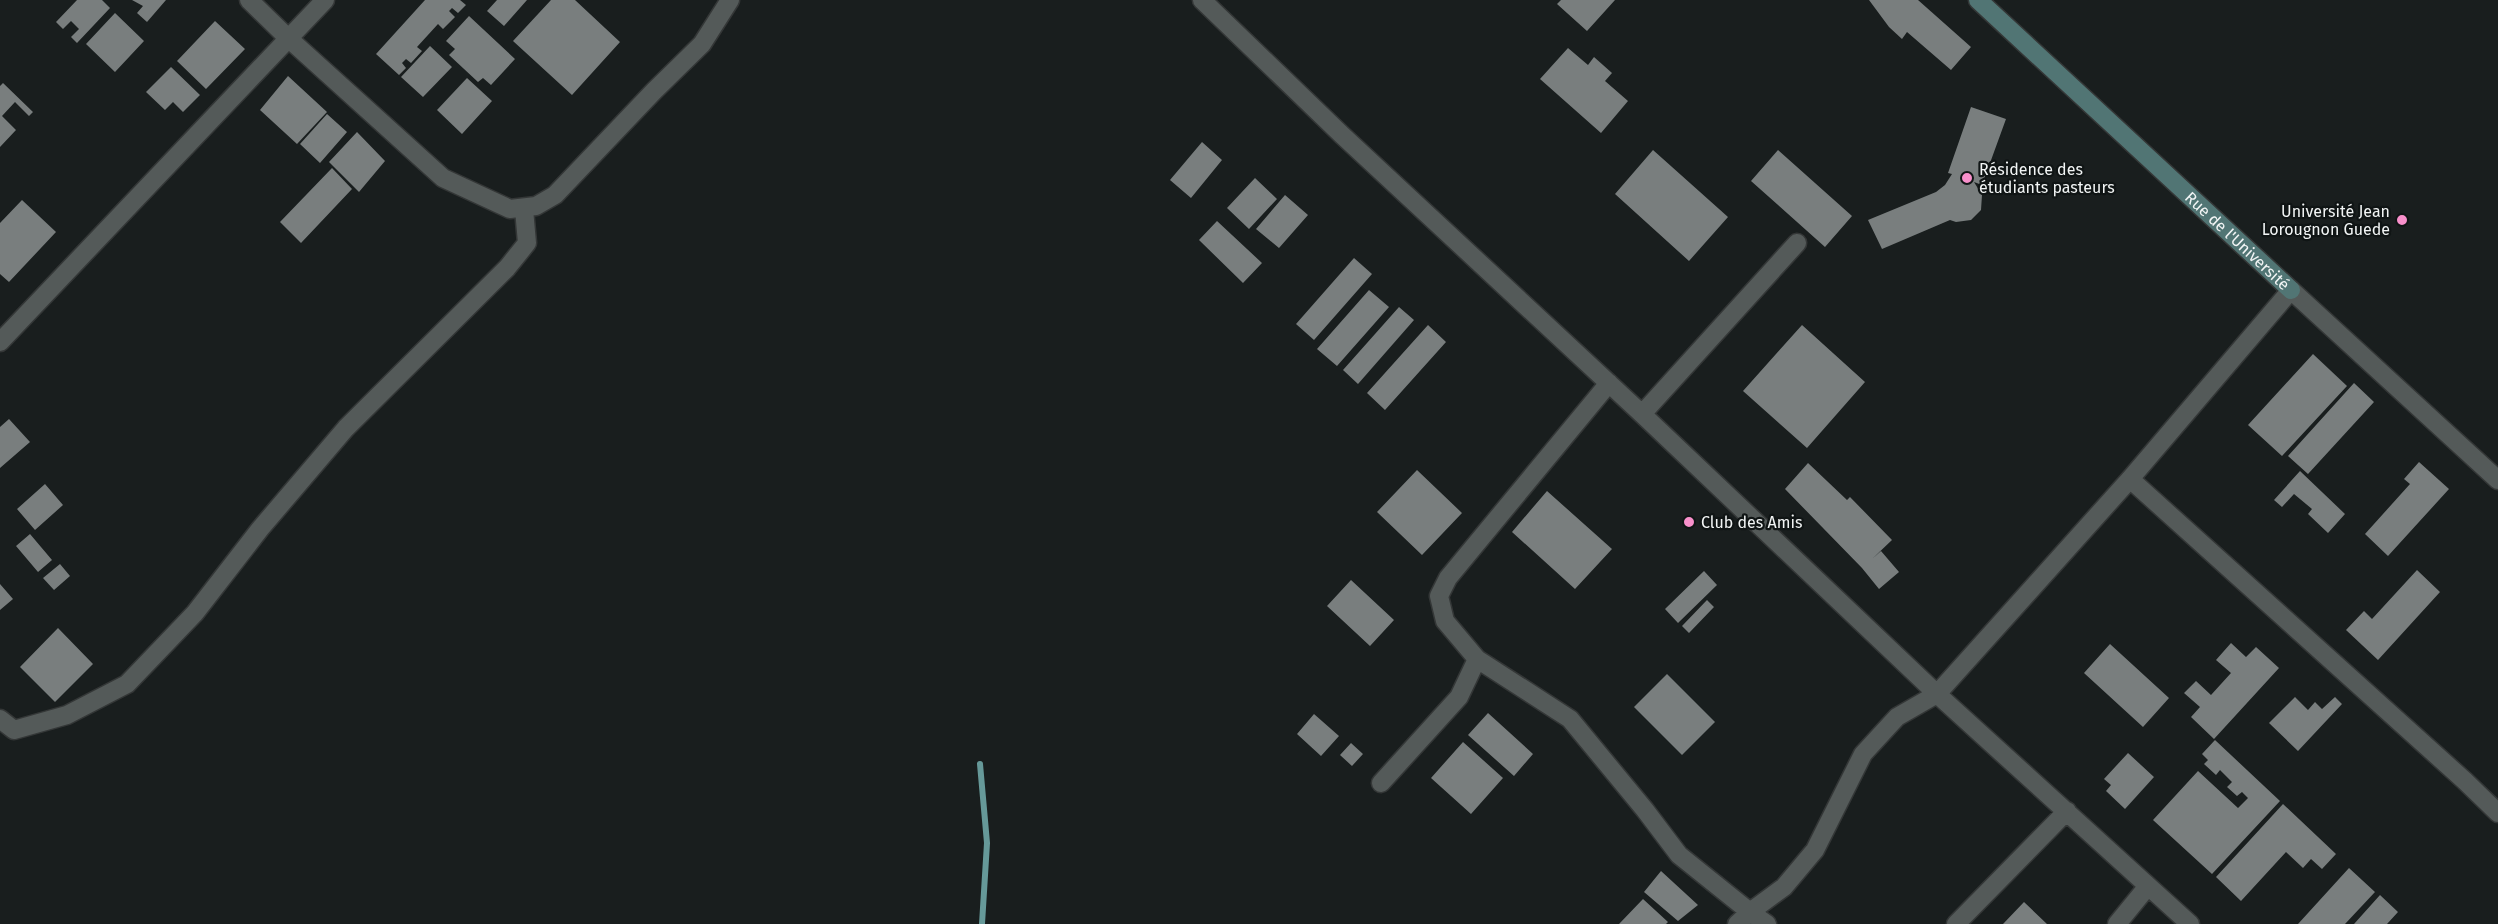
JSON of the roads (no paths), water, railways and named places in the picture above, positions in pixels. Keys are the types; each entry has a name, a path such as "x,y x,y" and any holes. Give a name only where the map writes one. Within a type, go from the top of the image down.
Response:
{"street":[{"path":"249,0 287,38 443,178 510,209 536,206 555,195 702,44 729,0"},
{"path":"0,342 325,0"},
{"path":"1202,0 1350,143 1609,383 1937,694 2190,924"},
{"name":"Rue de l'Université","path":"1978,0 2498,480"},
{"path":"0,719 14,730 24,729 66,715 127,684 195,613 260,529 345,428 507,268 527,243 524,209"},
{"path":"1642,414 1797,243"},
{"path":"1744,918 1784,887 1815,850 1863,754 1897,717 1937,694 2130,479 2291,290"},
{"path":"1609,383 1448,578 1439,596 1445,621 1477,658 1570,719 1645,810 1678,855 1744,918 1767,924"},
{"path":"2130,479 2498,813"},
{"path":"1381,783 1459,697 1477,658"},
{"path":"1956,924 2067,811"},
{"path":"2117,924 2148,886"}],"waterway":[{"path":"980,764 987,843 982,924"}],"place":[{"name":"Résidence des étudiants pasteurs","path":"1967,178"},
{"name":"Université Jean Lorougnon Guede","path":"2402,220"},
{"name":"Club des Amis","path":"1689,522"}]}
